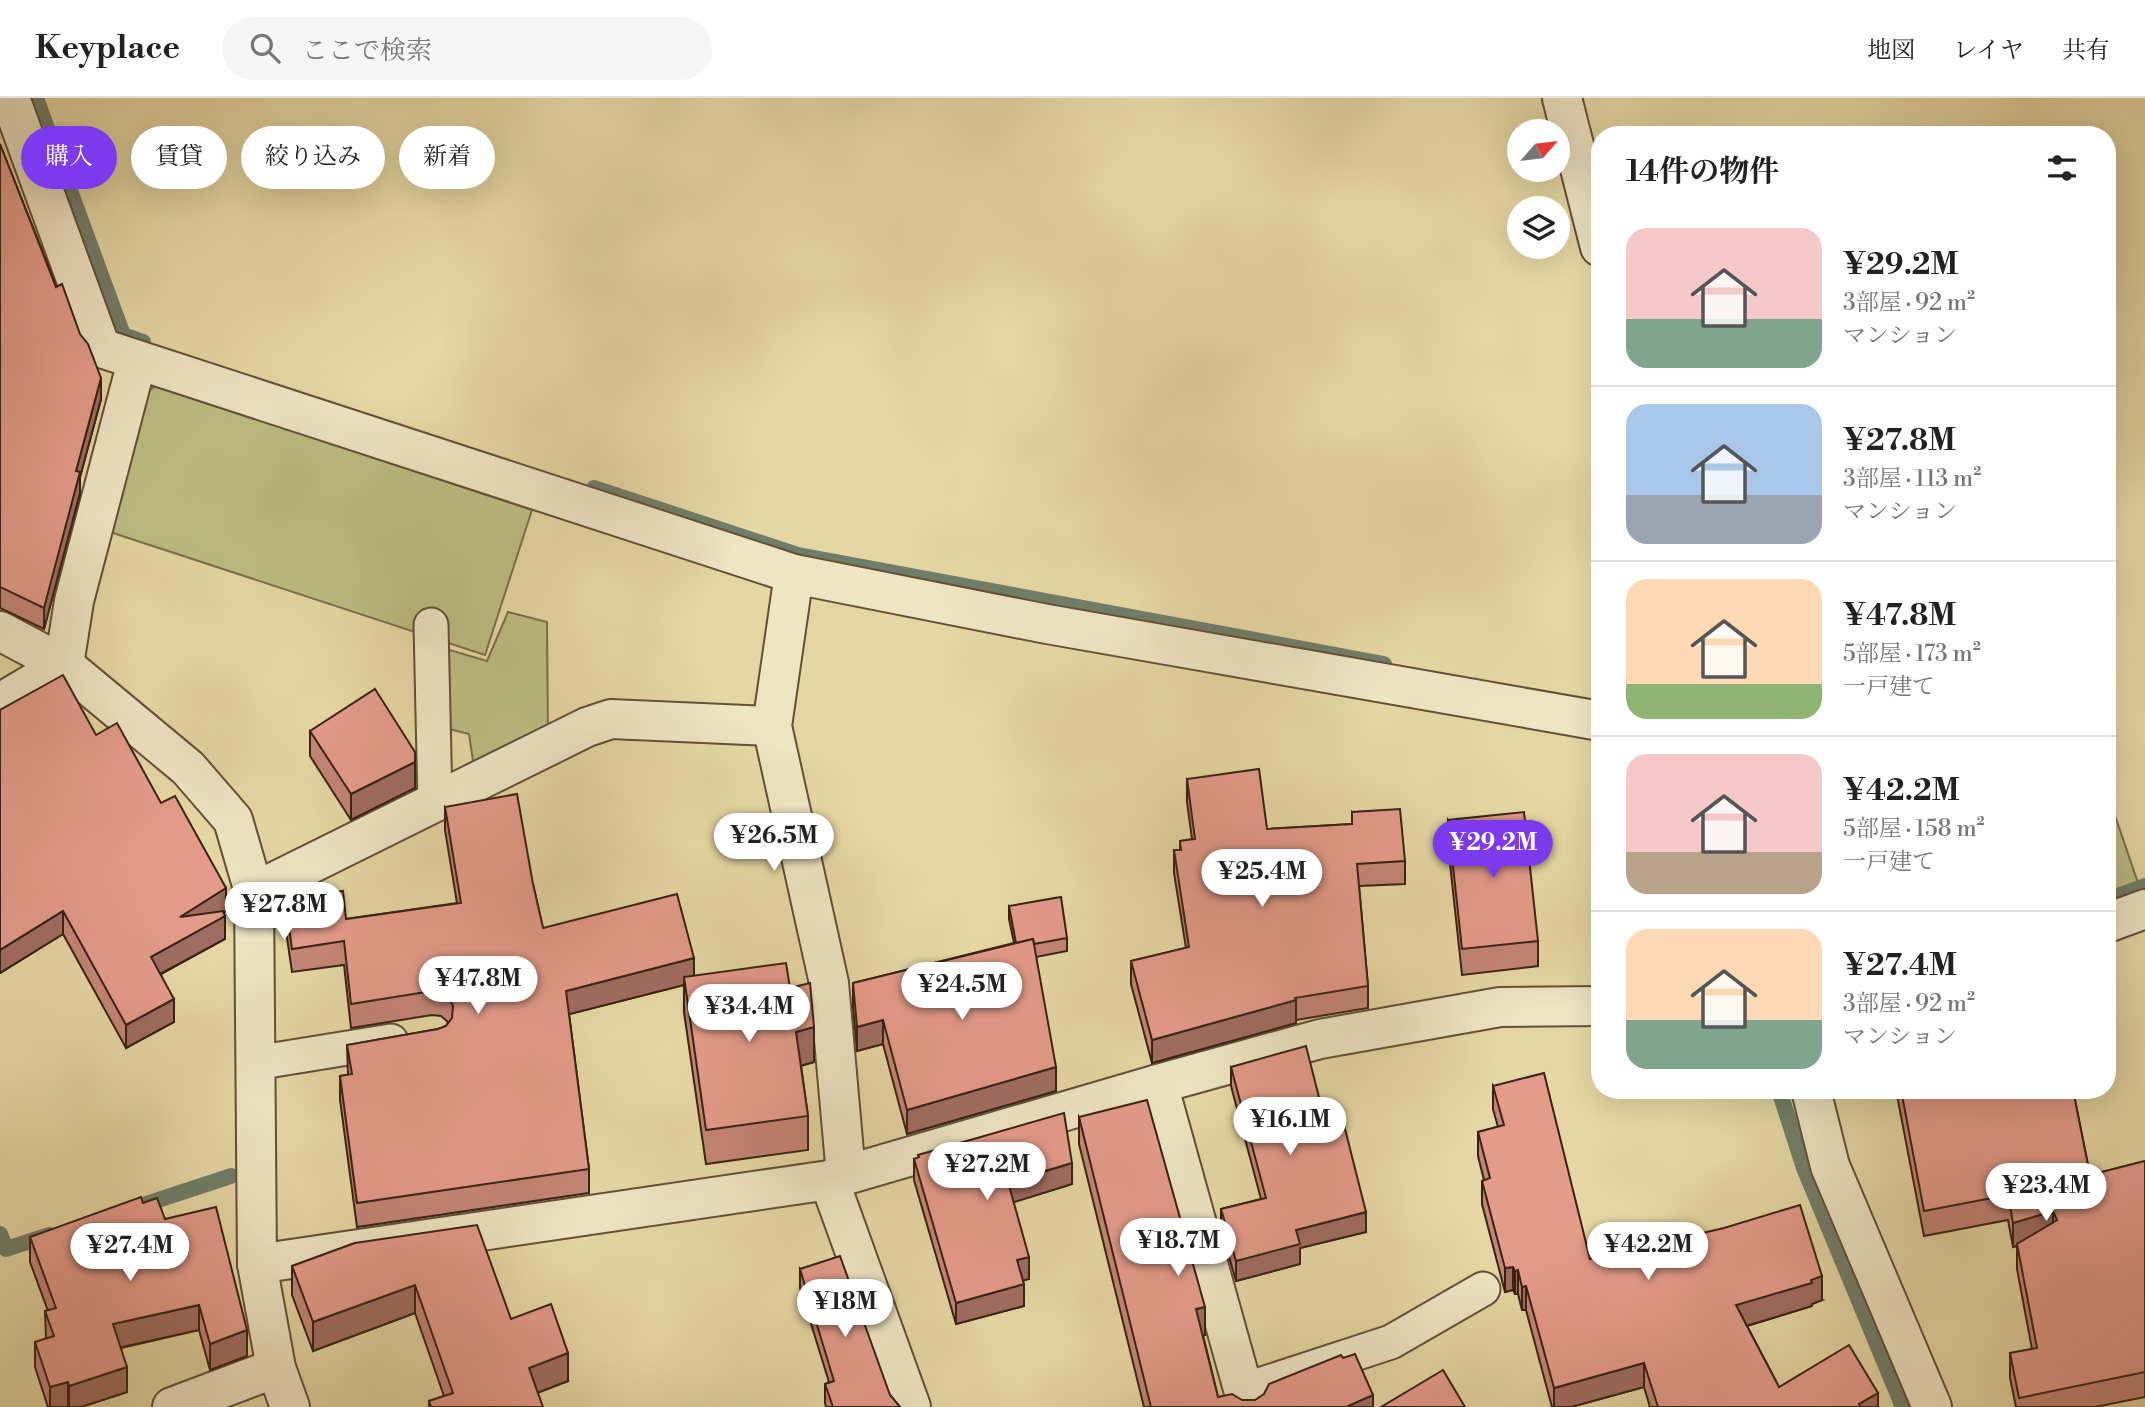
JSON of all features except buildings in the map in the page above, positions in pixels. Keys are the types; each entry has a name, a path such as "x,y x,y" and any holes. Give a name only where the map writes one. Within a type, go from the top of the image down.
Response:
{"street":[{"path":"10,98 101,348 794,574 1061,626 1591,719"},
{"path":"1562,98 1591,212"},
{"path":"64,665 74,601 137,361"},
{"path":"794,574 772,726 829,984 837,1177 911,1407"},
{"path":"0,631 64,665 188,768 233,820 254,892 257,1264 276,1368 290,1407"},
{"path":"0,703 64,665"},
{"path":"254,892 587,727 611,719 772,726"},
{"path":"2116,920 2145,909"},
{"path":"257,1264 837,1177 1320,1039 1500,1007 1591,1006"},
{"path":"1158,1084 1246,1399"},
{"path":"1813,1099 1830,1166 1932,1407"},
{"path":"172,1407 276,1368"}],"lane":[{"path":"431,625 435,802"},
{"path":"255,1063 421,1036"},
{"path":"1246,1399 1391,1342 1483,1289"}],"green space":[{"path":"157,386 532,510 485,655 107,531 143,393"},
{"path":"508,612 547,622 548,733 474,768 469,734 445,728 443,648 487,661"},
{"path":"2116,818 2139,886 2116,894"}],"waterway":[{"path":"36,98 123,335 143,342"},
{"path":"594,488 798,555 1384,664"},
{"path":"2116,897 2145,886"},
{"path":"1782,1099 1804,1168 1903,1407"},
{"path":"140,1206 231,1176"},
{"path":"0,1234 6,1249 49,1235"}]}
